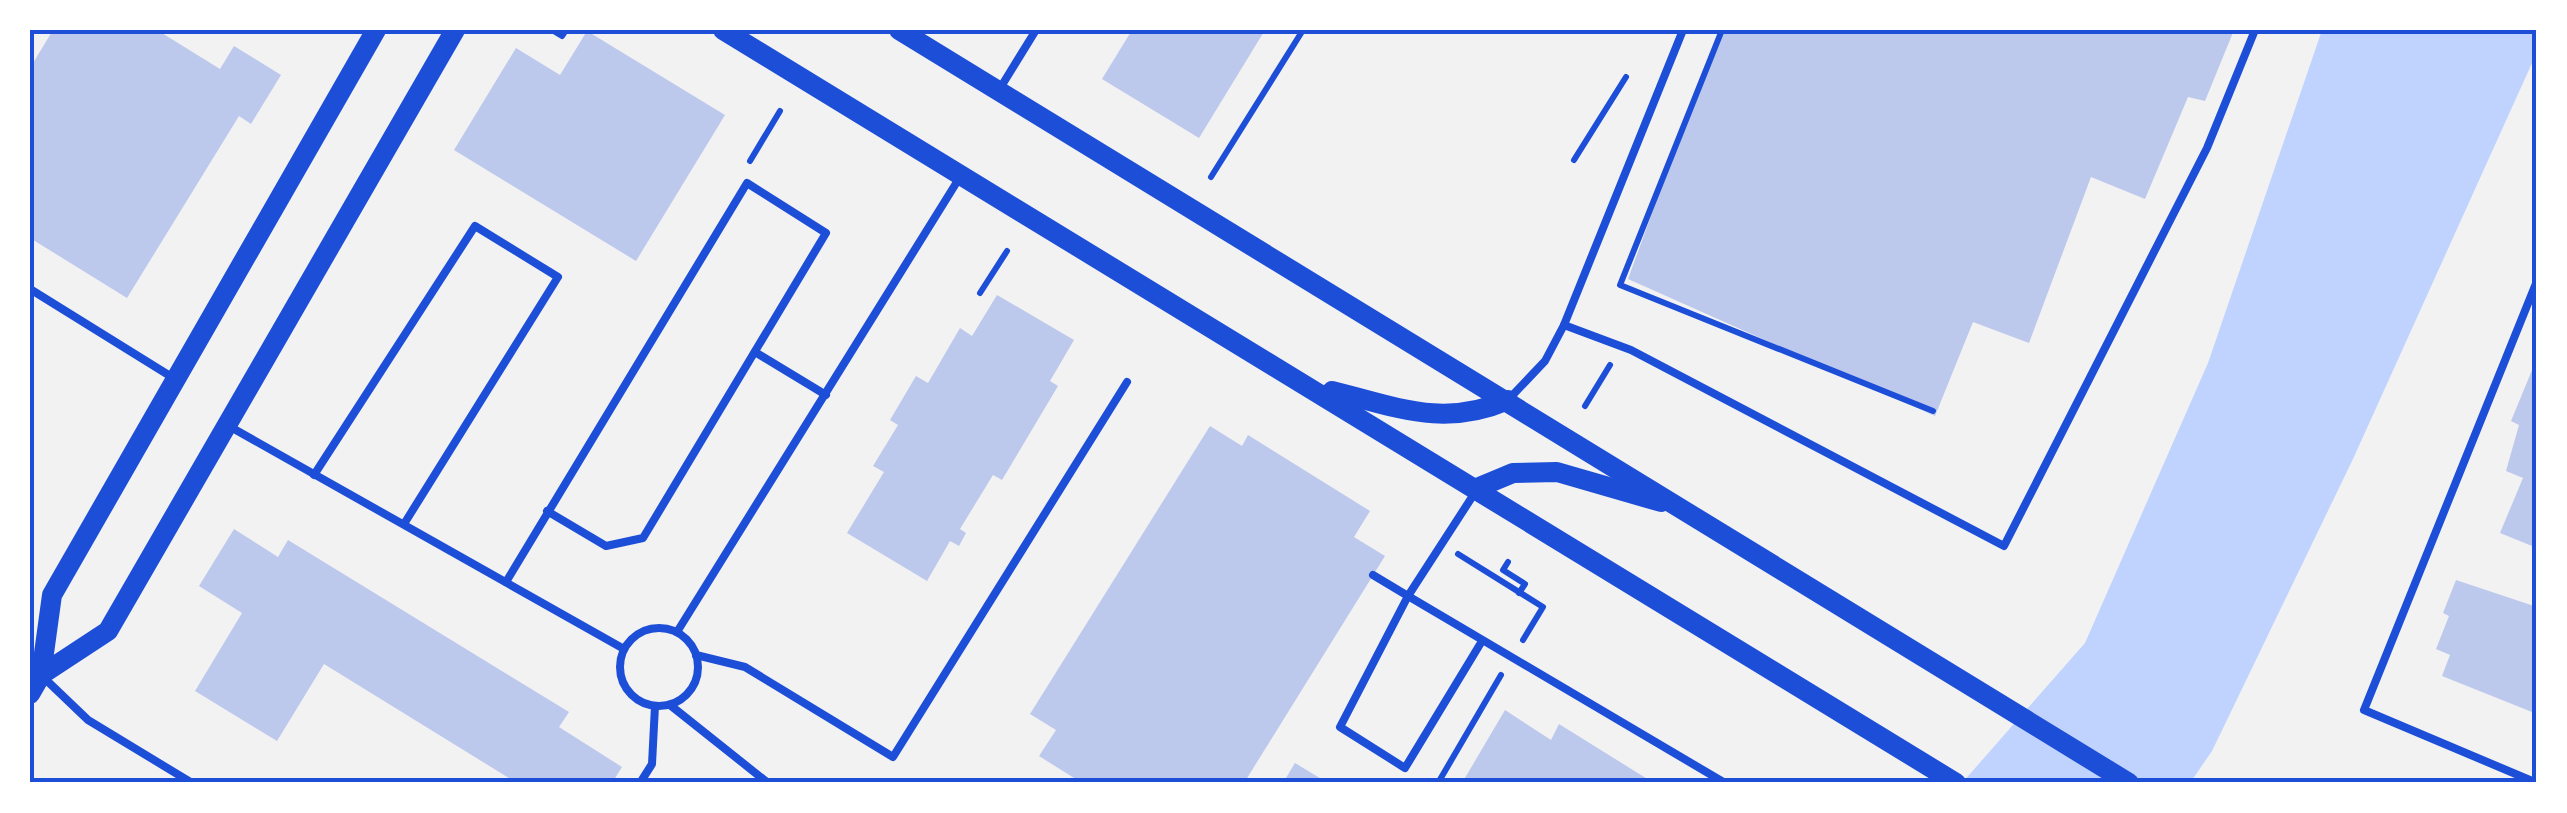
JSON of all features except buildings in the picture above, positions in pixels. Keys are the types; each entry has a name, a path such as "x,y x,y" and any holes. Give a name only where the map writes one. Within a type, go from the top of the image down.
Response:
{"main road":[{"path":"30,694 41,675 52,595 376,30"},
{"path":"41,675 108,631 455,30"},
{"path":"724,30 1956,783"},
{"path":"899,30 2129,783"},
{"path":"1311,386 1433,416 1476,414 1508,400"},
{"path":"1477,488 1514,473 1557,472 1687,510"}],"lane":[{"path":"999,91 1036,30"},
{"path":"1508,400 1545,362 1564,324 1682,30"},
{"path":"1564,324 1631,350 2004,546 2207,148 2255,30"},
{"path":"677,632 960,176"},
{"path":"506,582 547,510 747,183 826,233 643,538 606,546 547,510"},
{"path":"314,475 474,226 558,277 404,524"},
{"path":"2537,280 2364,710 2537,782"},
{"path":"30,289 175,379"},
{"path":"755,352 826,396"},
{"path":"696,655 696,680 690,690 670,704 642,703 624,686 620,674 624,649 641,632 653,628 677,632 696,655 745,667 893,757 1127,382"},
{"path":"227,425 624,649"},
{"path":"1477,488 1408,596 1340,728 1404,768 1482,641"},
{"path":"1373,575 1720,782"},
{"path":"41,675 88,720 192,783"},
{"path":"670,704 747,770 768,783"},
{"path":"640,783 652,764 655,706"},
{"path":"740,783 747,770"}],"path":[{"path":"552,30 562,36 566,30"},
{"path":"1211,177 1303,30"},
{"path":"1722,30 1620,285 1646,300 1933,411"},
{"path":"1702,38 1716,44"},
{"path":"1574,160 1626,78"},
{"path":"1607,107 1622,117"},
{"path":"751,160 780,111"},
{"path":"980,293 1007,252"},
{"path":"1585,406 1611,364"},
{"path":"1459,554 1543,608 1523,641"},
{"path":"1508,562 1503,570 1525,584 1519,593"},
{"path":"1438,783 1502,674"}],"water":[{"path":"2322,30 2537,30 2537,52 2353,459 2212,751 2190,783 1962,783 2085,643 2208,363"}]}
